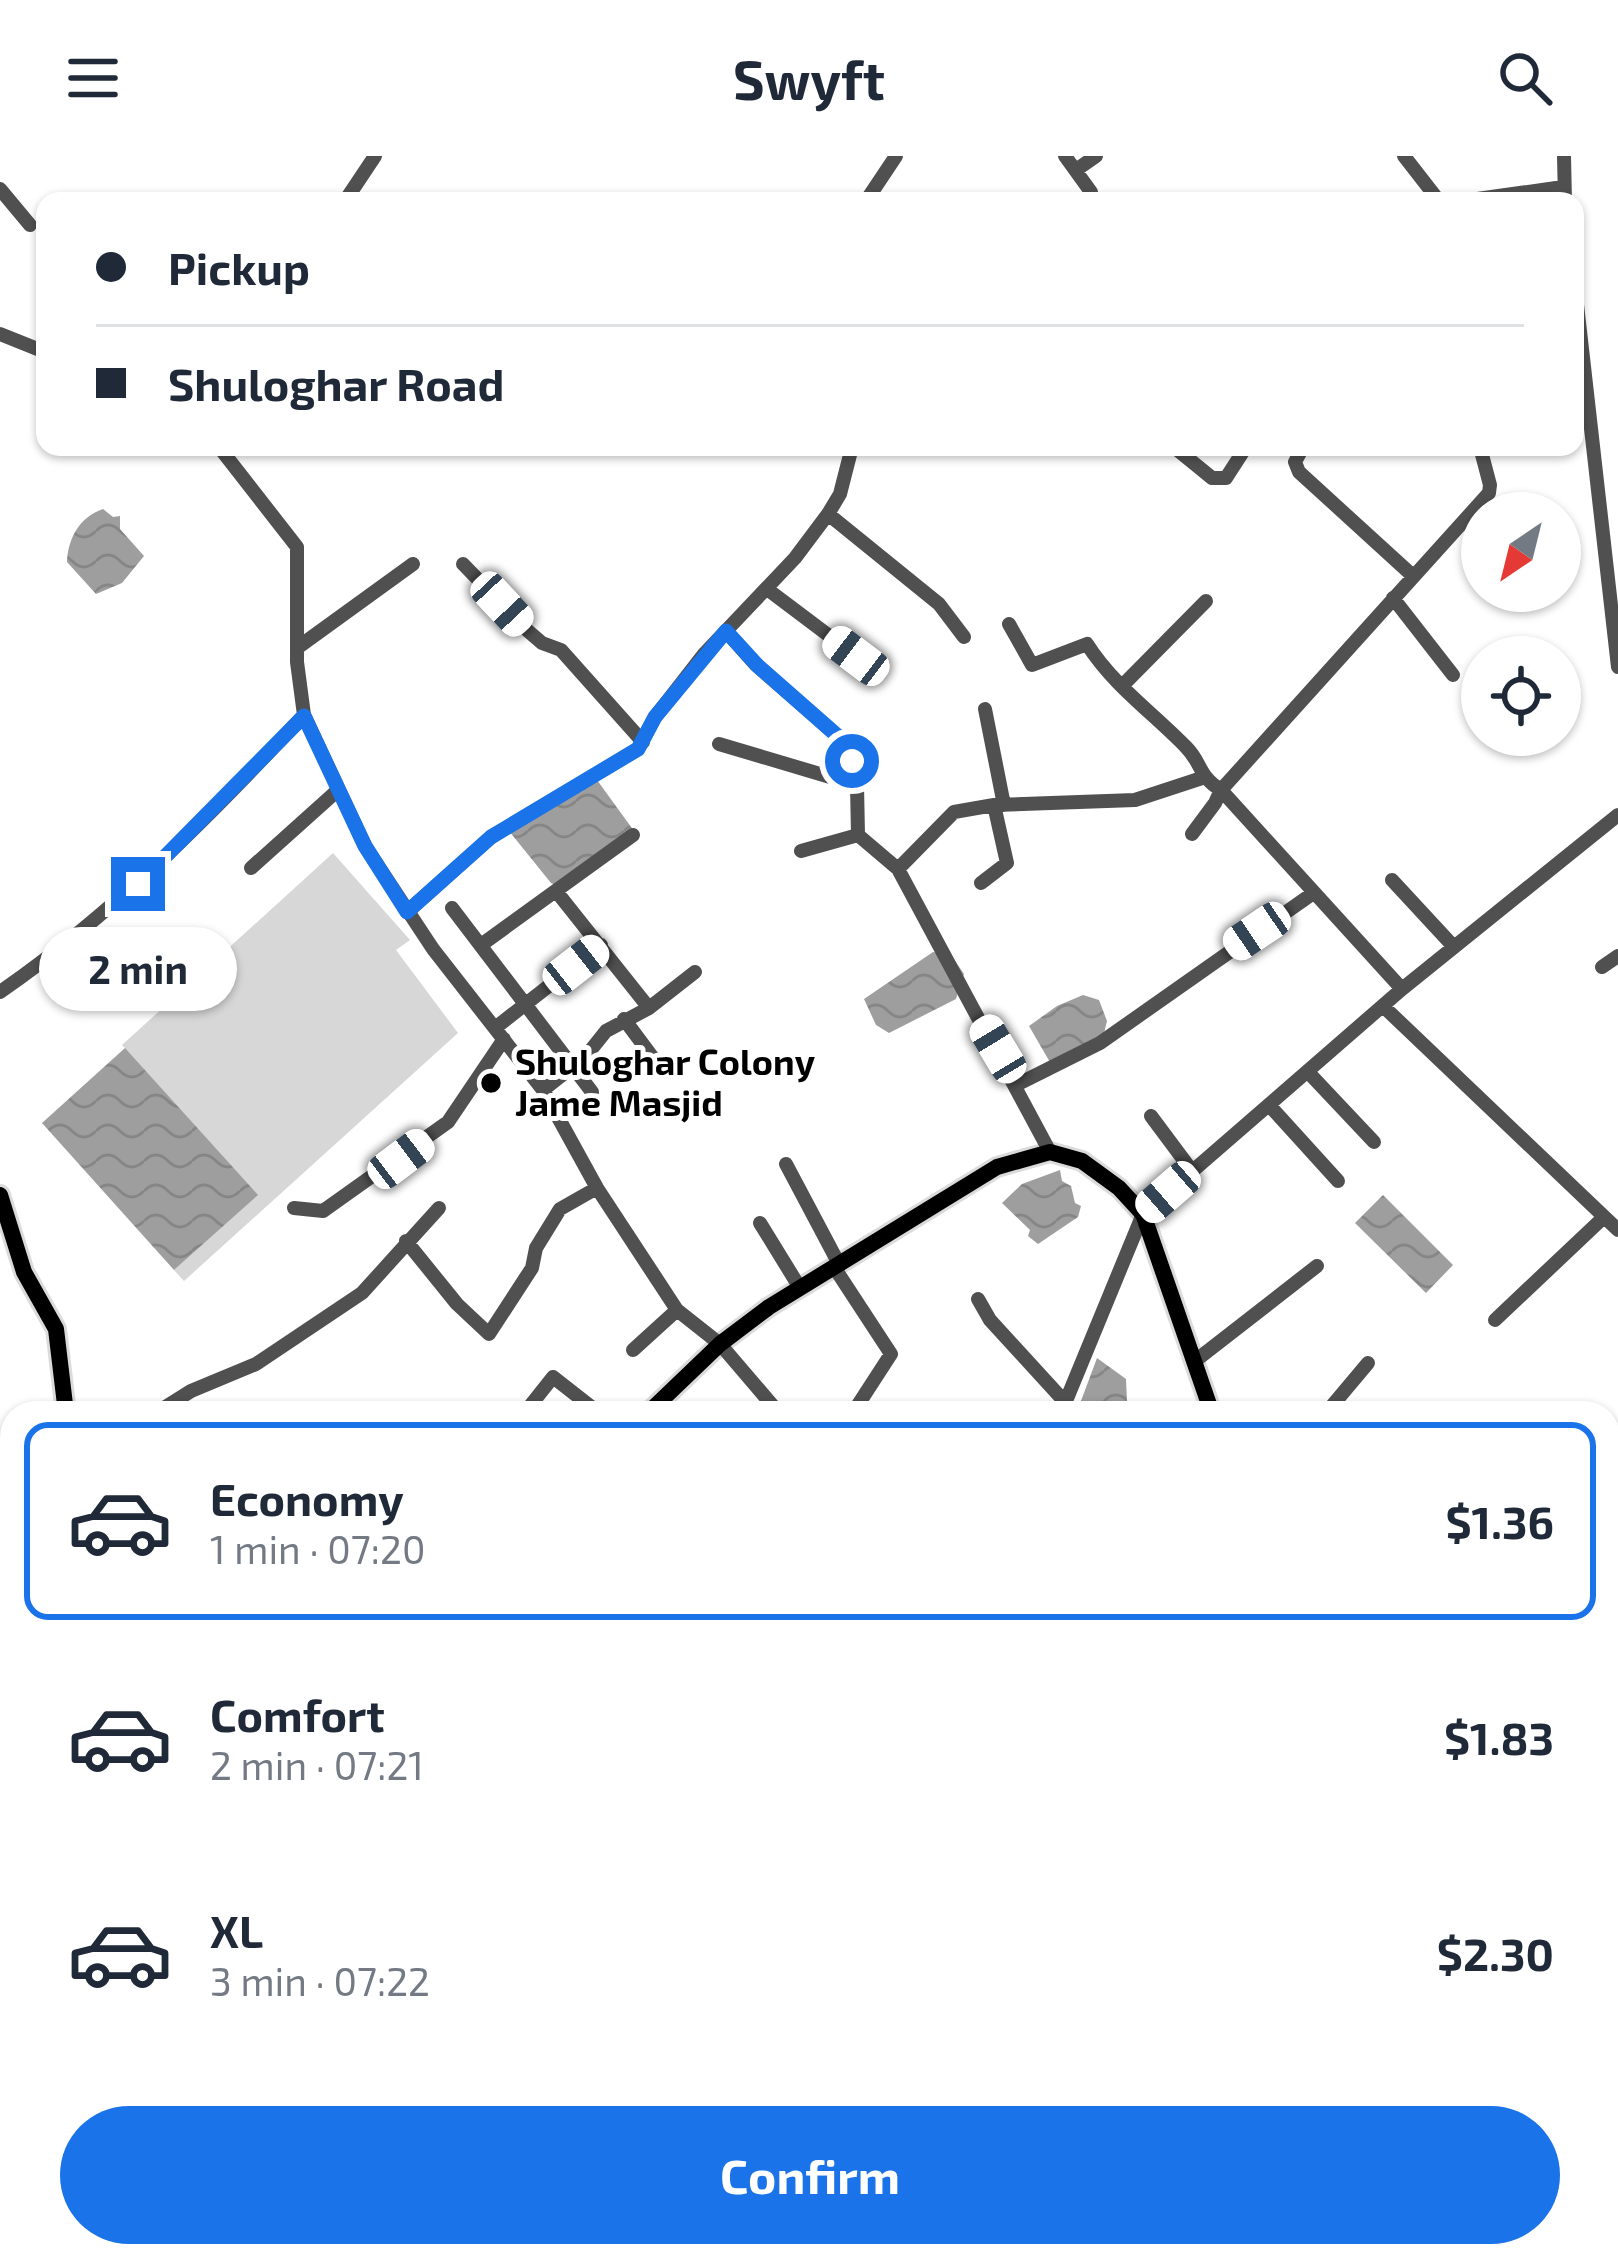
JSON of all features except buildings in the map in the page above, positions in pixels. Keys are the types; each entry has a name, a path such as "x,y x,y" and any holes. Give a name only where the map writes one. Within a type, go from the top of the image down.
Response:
{"main road":[{"path":"661,1401 720,1344 800,1288 997,1167 1050,1152 1082,1161 1119,1188 1143,1214 1209,1401"},
{"path":"0,1195 24,1272 56,1329 64,1401"}],"street":[{"path":"351,192 375,156"},
{"path":"872,192 896,156"},
{"path":"1065,156 1091,192"},
{"path":"1076,170 1096,156"},
{"path":"1404,156 1432,192"},
{"path":"1564,156 1564,192"},
{"path":"0,189 30,225"},
{"path":"0,334 36,348"},
{"path":"1584,367 1618,668"},
{"path":"226,456 297,547 297,648 304,716 365,846 407,912 542,1090 677,1310 720,1344 768,1401"},
{"path":"407,912 491,837 638,749 655,717 828,514 840,494 850,456"},
{"path":"1185,456 1212,478 1226,478 1240,456"},
{"path":"1298,456 1299,472 1413,576"},
{"path":"1192,834 1221,790 1489,493 1482,456"},
{"path":"828,514 939,604 964,637"},
{"path":"464,564 528,632 542,644 561,650 643,742"},
{"path":"297,648 412,565"},
{"path":"767,589 856,656"},
{"path":"1393,598 1453,676"},
{"path":"1122,686 1206,601"},
{"path":"1009,624 1032,665 1088,644 1122,686 1192,753 1202,778 1221,790 1402,989"},
{"path":"726,631 841,739 857,785 858,835 898,868 1050,1152"},
{"path":"981,883 1007,863 985,709"},
{"path":"0,992 66,946 138,884 304,716"},
{"path":"718,744 857,785"},
{"path":"898,868 954,812 999,805 1135,800 1202,778"},
{"path":"251,868 338,790"},
{"path":"1066,1401 1143,1214 1402,989 1618,815"},
{"path":"481,945 633,835"},
{"path":"801,851 858,835"},
{"path":"1392,880 1454,947"},
{"path":"556,891 649,1008"},
{"path":"1016,1085 1100,1043 1312,894"},
{"path":"452,908 592,1092"},
{"path":"294,1208 323,1211 448,1122 500,1033 525,1004 601,945"},
{"path":"1602,968 1618,956"},
{"path":"542,1090 624,1019 649,1008 695,972"},
{"path":"1384,1006 1618,1230"},
{"path":"624,1019 659,1066"},
{"path":"1308,1072 1374,1142"},
{"path":"1269,1105 1338,1181"},
{"path":"1151,1116 1192,1171"},
{"path":"786,1164 836,1266 892,1354 861,1401"},
{"path":"406,1241 457,1304 490,1334 532,1268 536,1248 560,1209 598,1188"},
{"path":"175,1401 256,1364 362,1293 439,1208"},
{"path":"1495,1320 1604,1217"},
{"path":"760,1223 800,1288"},
{"path":"1195,1361 1317,1265"},
{"path":"978,1300 1059,1401"},
{"path":"634,1351 677,1310"},
{"path":"1336,1401 1368,1363"},
{"path":"534,1401 553,1377 584,1401"}],"shaded area":[{"path":"333,853 410,940 396,950 458,1033 184,1281 174,1270 257,1195 122,1045"}],"water":[{"path":"103,509 120,516 120,529 144,556 122,583 96,594 67,562 76,530"},
{"path":"597,780 634,831 558,886 509,831"},
{"path":"933,952 951,955 964,974 956,999 889,1033 876,1025 864,999"},
{"path":"1083,995 1099,1000 1107,1021 1104,1033 1051,1064 1029,1026"},
{"path":"125,1048 258,1195 174,1270 42,1123"},
{"path":"1060,1170 1062,1181 1071,1186 1075,1203 1081,1206 1078,1217 1038,1244 1002,1203 1022,1184"},
{"path":"1383,1195 1453,1265 1426,1293 1355,1223"},
{"path":"1097,1358 1126,1379 1127,1401 1081,1401"}],"place":[{"name":"Shuloghar Colony Jame Masjid","path":"491,1083"}],"route":[{"path":"138,884 304,716 365,846 407,912 491,837 638,749 655,717 726,631 841,739 852,761"}]}
